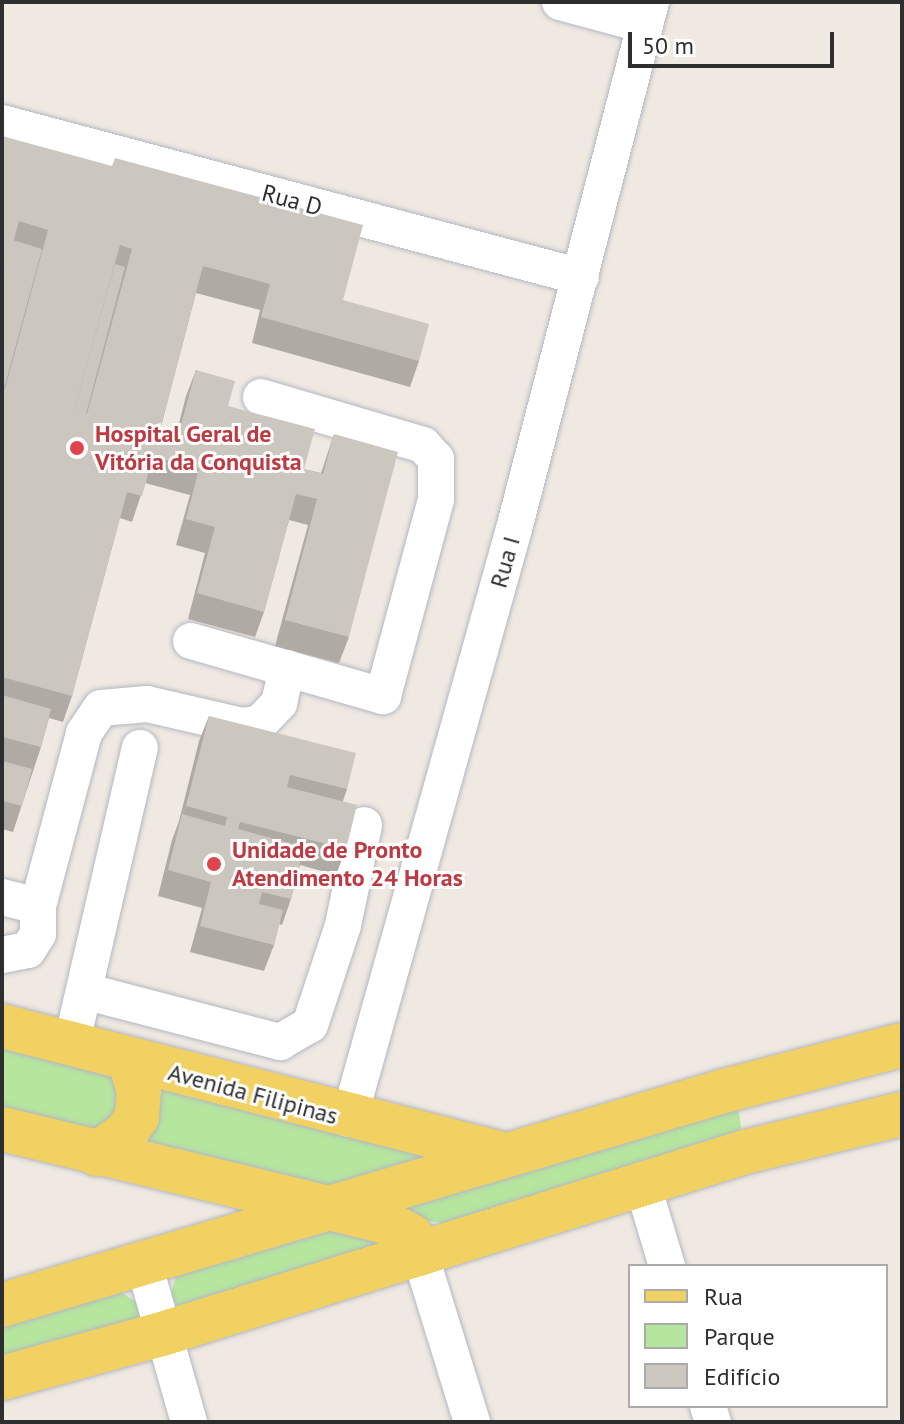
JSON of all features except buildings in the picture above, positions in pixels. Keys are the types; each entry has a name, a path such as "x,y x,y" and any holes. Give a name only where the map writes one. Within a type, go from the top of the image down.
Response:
{"main road":[{"name":"Avenida Filipinas","path":"2,1026 349,1119 506,1155"},
{"name":"Avenida Filipinas","path":"2,1305 329,1211 724,1091 815,1065 902,1045"},
{"path":"97,1154 125,1134 137,1117 139,1091 130,1062"},
{"path":"815,1065 805,1098 815,1122 827,1130"},
{"path":"724,1091 741,1097 755,1122 754,1138 745,1152"},
{"path":"2,1378 165,1333 745,1152 902,1114"},
{"name":"Avenida Filipinas","path":"2,1129 400,1227 420,1254"}],"street":[{"path":"560,2 648,13"},
{"name":"Rua I","path":"349,1119 581,277 648,13"},
{"name":"Rua D","path":"2,123 581,277"},
{"path":"191,641 383,696 436,499 436,459 423,445 261,397"},
{"path":"2,955 28,950 38,934 38,906 84,733 101,708 147,704 242,726 260,723 279,703 287,668"},
{"path":"71,1046 140,748"},
{"path":"84,991 280,1042 310,1025 343,925 364,825"},
{"path":"2,897 38,906"},
{"path":"643,1186 666,1264"},
{"path":"420,1254 472,1422"},
{"path":"144,1264 189,1422"}],"green space":[{"path":"2,1039 105,1067 125,1092 104,1134 2,1114"},
{"path":"157,1082 459,1163 323,1201 136,1147"},
{"path":"726,1099 739,1112 741,1128 732,1139 443,1223 403,1218 373,1205"},
{"path":"333,1225 403,1247 181,1308 170,1298 176,1275"},
{"path":"121,1292 141,1305 140,1319 2,1364 2,1326"}],"place":[{"name":"Hospital Geral de Vitória da Conquista","path":"77,448"},
{"name":"Unidade de Pronto Atendimento 24 Horas","path":"214,864"}]}
